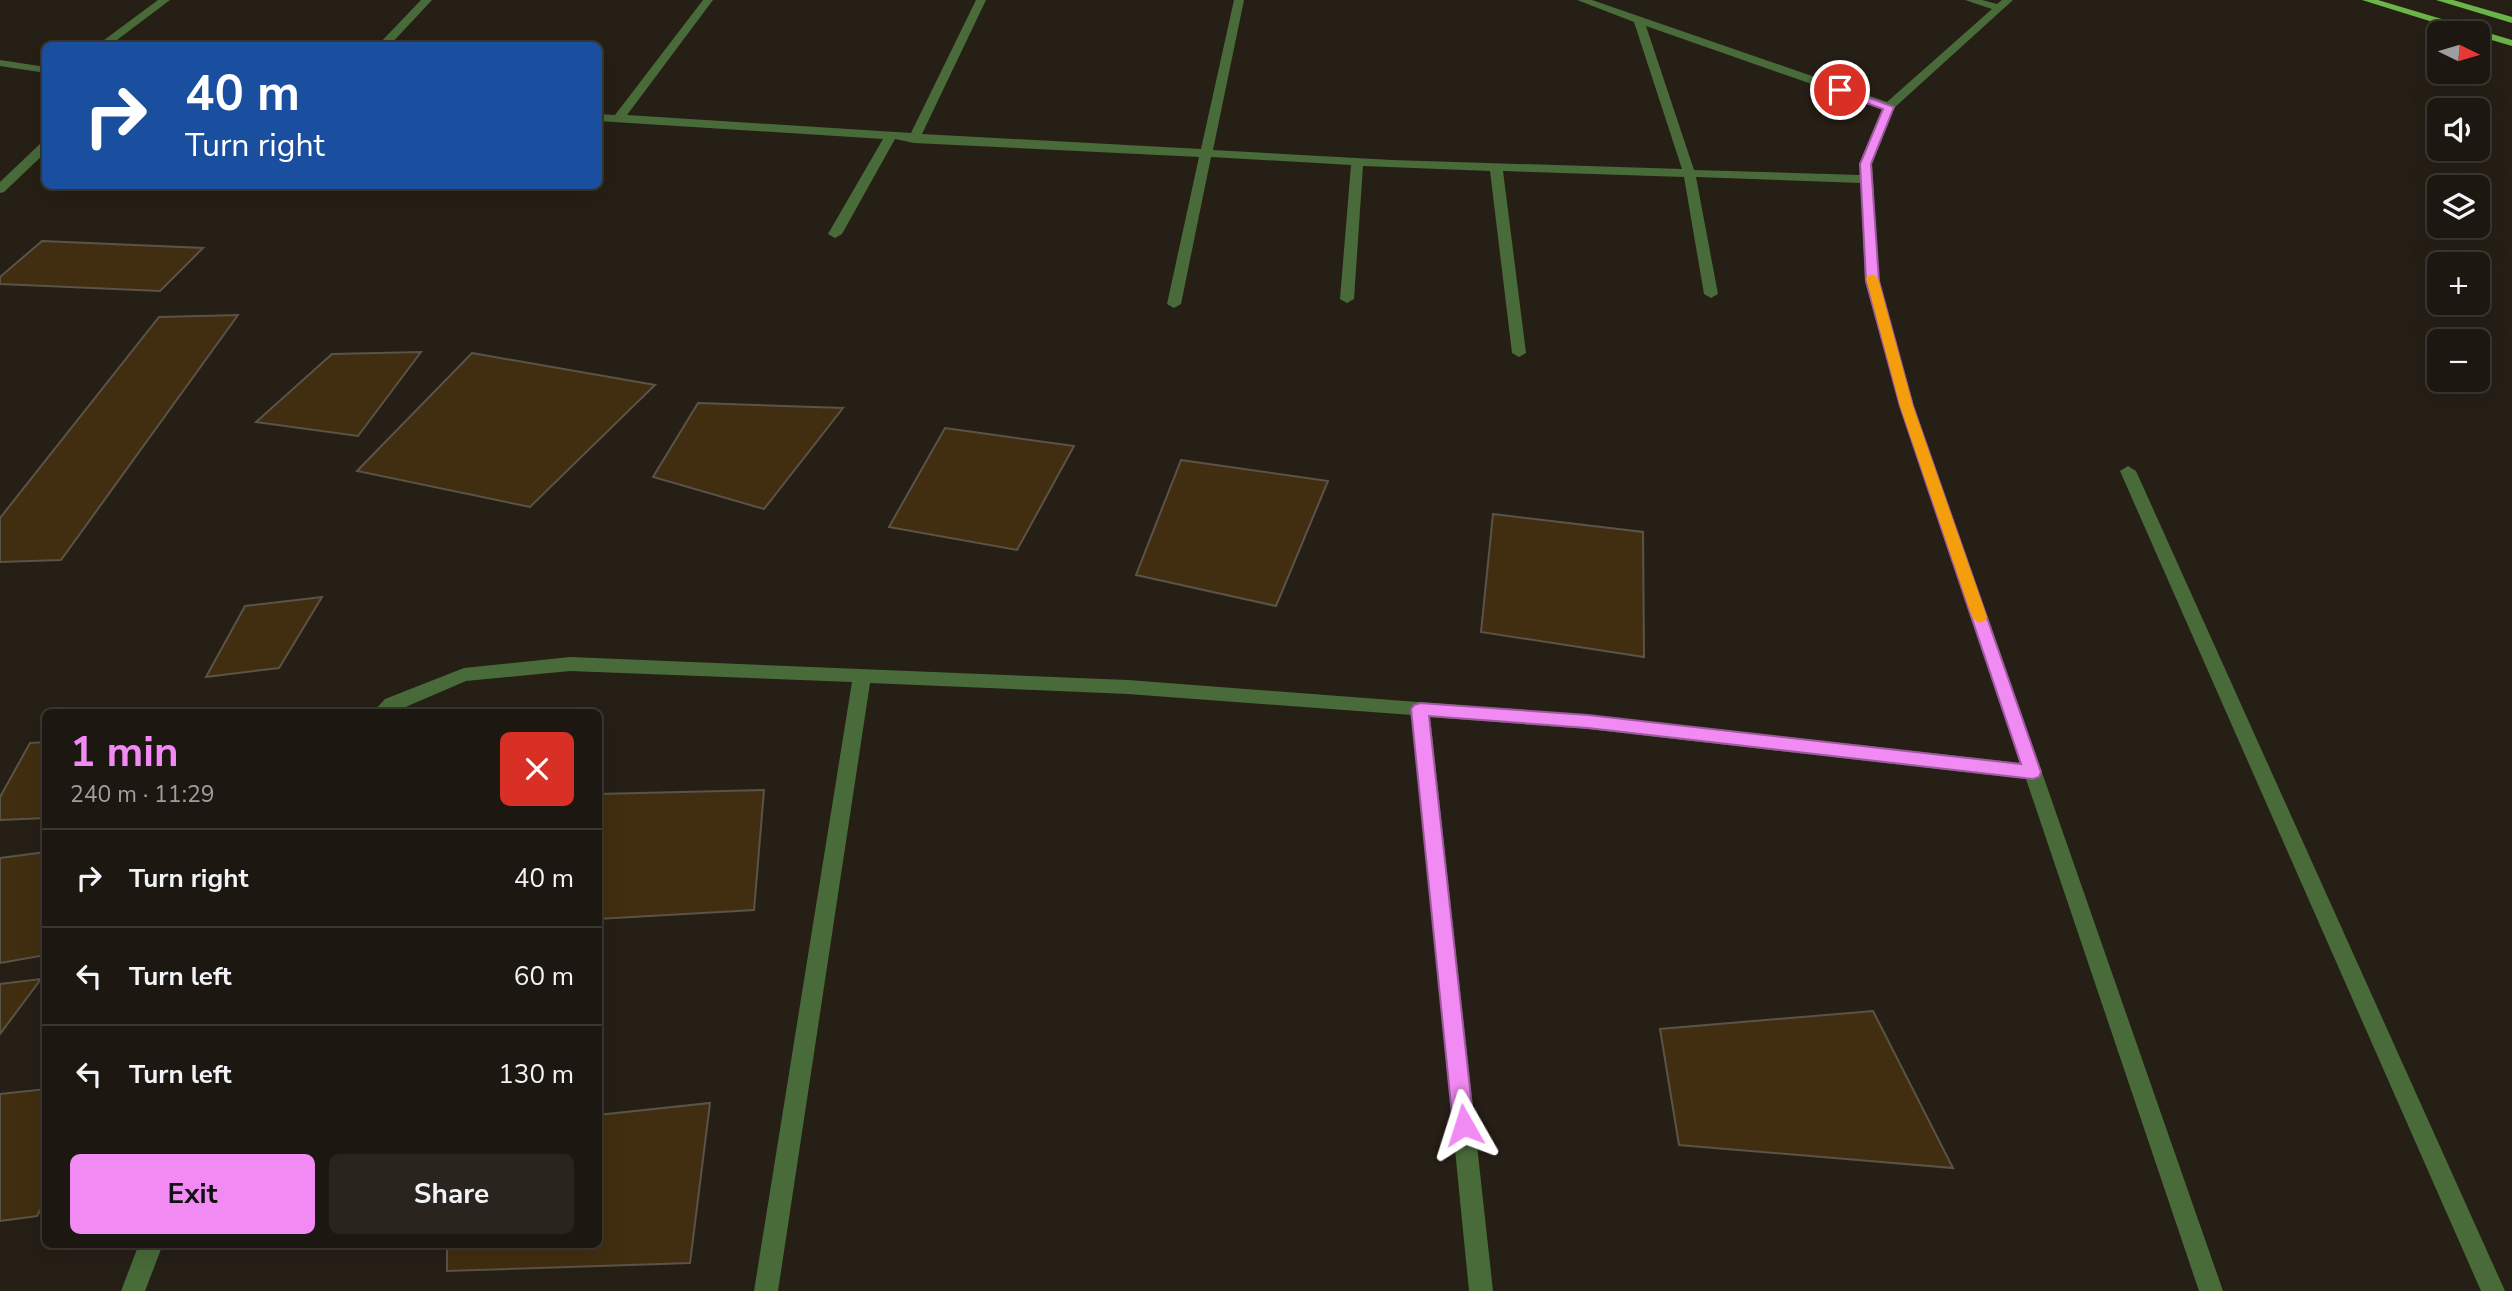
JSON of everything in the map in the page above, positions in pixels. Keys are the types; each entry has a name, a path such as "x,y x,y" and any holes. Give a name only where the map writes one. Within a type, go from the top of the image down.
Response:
{"main road":[{"path":"2367,0 2512,43"},
{"path":"2441,0 2512,20"}],"street":[{"path":"107,42 165,0"},
{"path":"386,42 427,0"},
{"path":"619,118 708,0"},
{"path":"914,139 981,0"},
{"path":"1174,304 1239,0"},
{"path":"1582,0 1889,107"},
{"path":"1970,0 2004,4"},
{"path":"2004,4 1889,107 1866,164 1872,281 1903,394 2211,1291"},
{"path":"1639,20 1689,172 1711,294"},
{"path":"0,63 42,69"},
{"path":"602,117 914,139 1205,151 1357,161 1866,178"},
{"path":"835,234 890,137"},
{"path":"0,189 42,149"},
{"path":"1347,299 1357,161"},
{"path":"1496,166 1519,353"},
{"path":"2128,471 2493,1291"},
{"path":"385,709 391,704 464,675 570,664 1128,687 1588,722 2033,772"},
{"path":"766,1291 862,676"},
{"path":"1420,709 1481,1291"},
{"path":"133,1291 149,1248"}],"building":[{"path":"42,241 203,248 160,291 0,284 0,277"},
{"path":"238,315 61,560 0,562 0,518 159,317"},
{"path":"421,352 358,436 256,422 332,354"},
{"path":"472,353 655,385 530,507 357,471"},
{"path":"698,403 843,408 764,509 653,477"},
{"path":"945,428 1074,446 1017,550 889,527"},
{"path":"1181,460 1328,481 1276,606 1136,575"},
{"path":"1493,514 1643,532 1644,657 1481,632"},
{"path":"322,597 279,668 206,677 245,606"},
{"path":"42,742 42,818 0,820 0,797 30,743"},
{"path":"764,790 754,910 602,919 602,794"},
{"path":"42,853 42,956 0,963 0,858"},
{"path":"41,979 0,1034 0,984"},
{"path":"1873,1011 1953,1168 1679,1145 1660,1029"},
{"path":"42,1089 42,1207 37,1216 0,1221 0,1094"},
{"path":"710,1103 690,1263 447,1271 447,1248 602,1248 602,1115"}],"slow traffic":[{"path":"1872,278 1907,406 1979,617"}],"route":[{"path":"1464,1125 1420,709 1588,722 2033,772 1907,406 1872,281 1866,164 1889,107 1840,90"}]}
